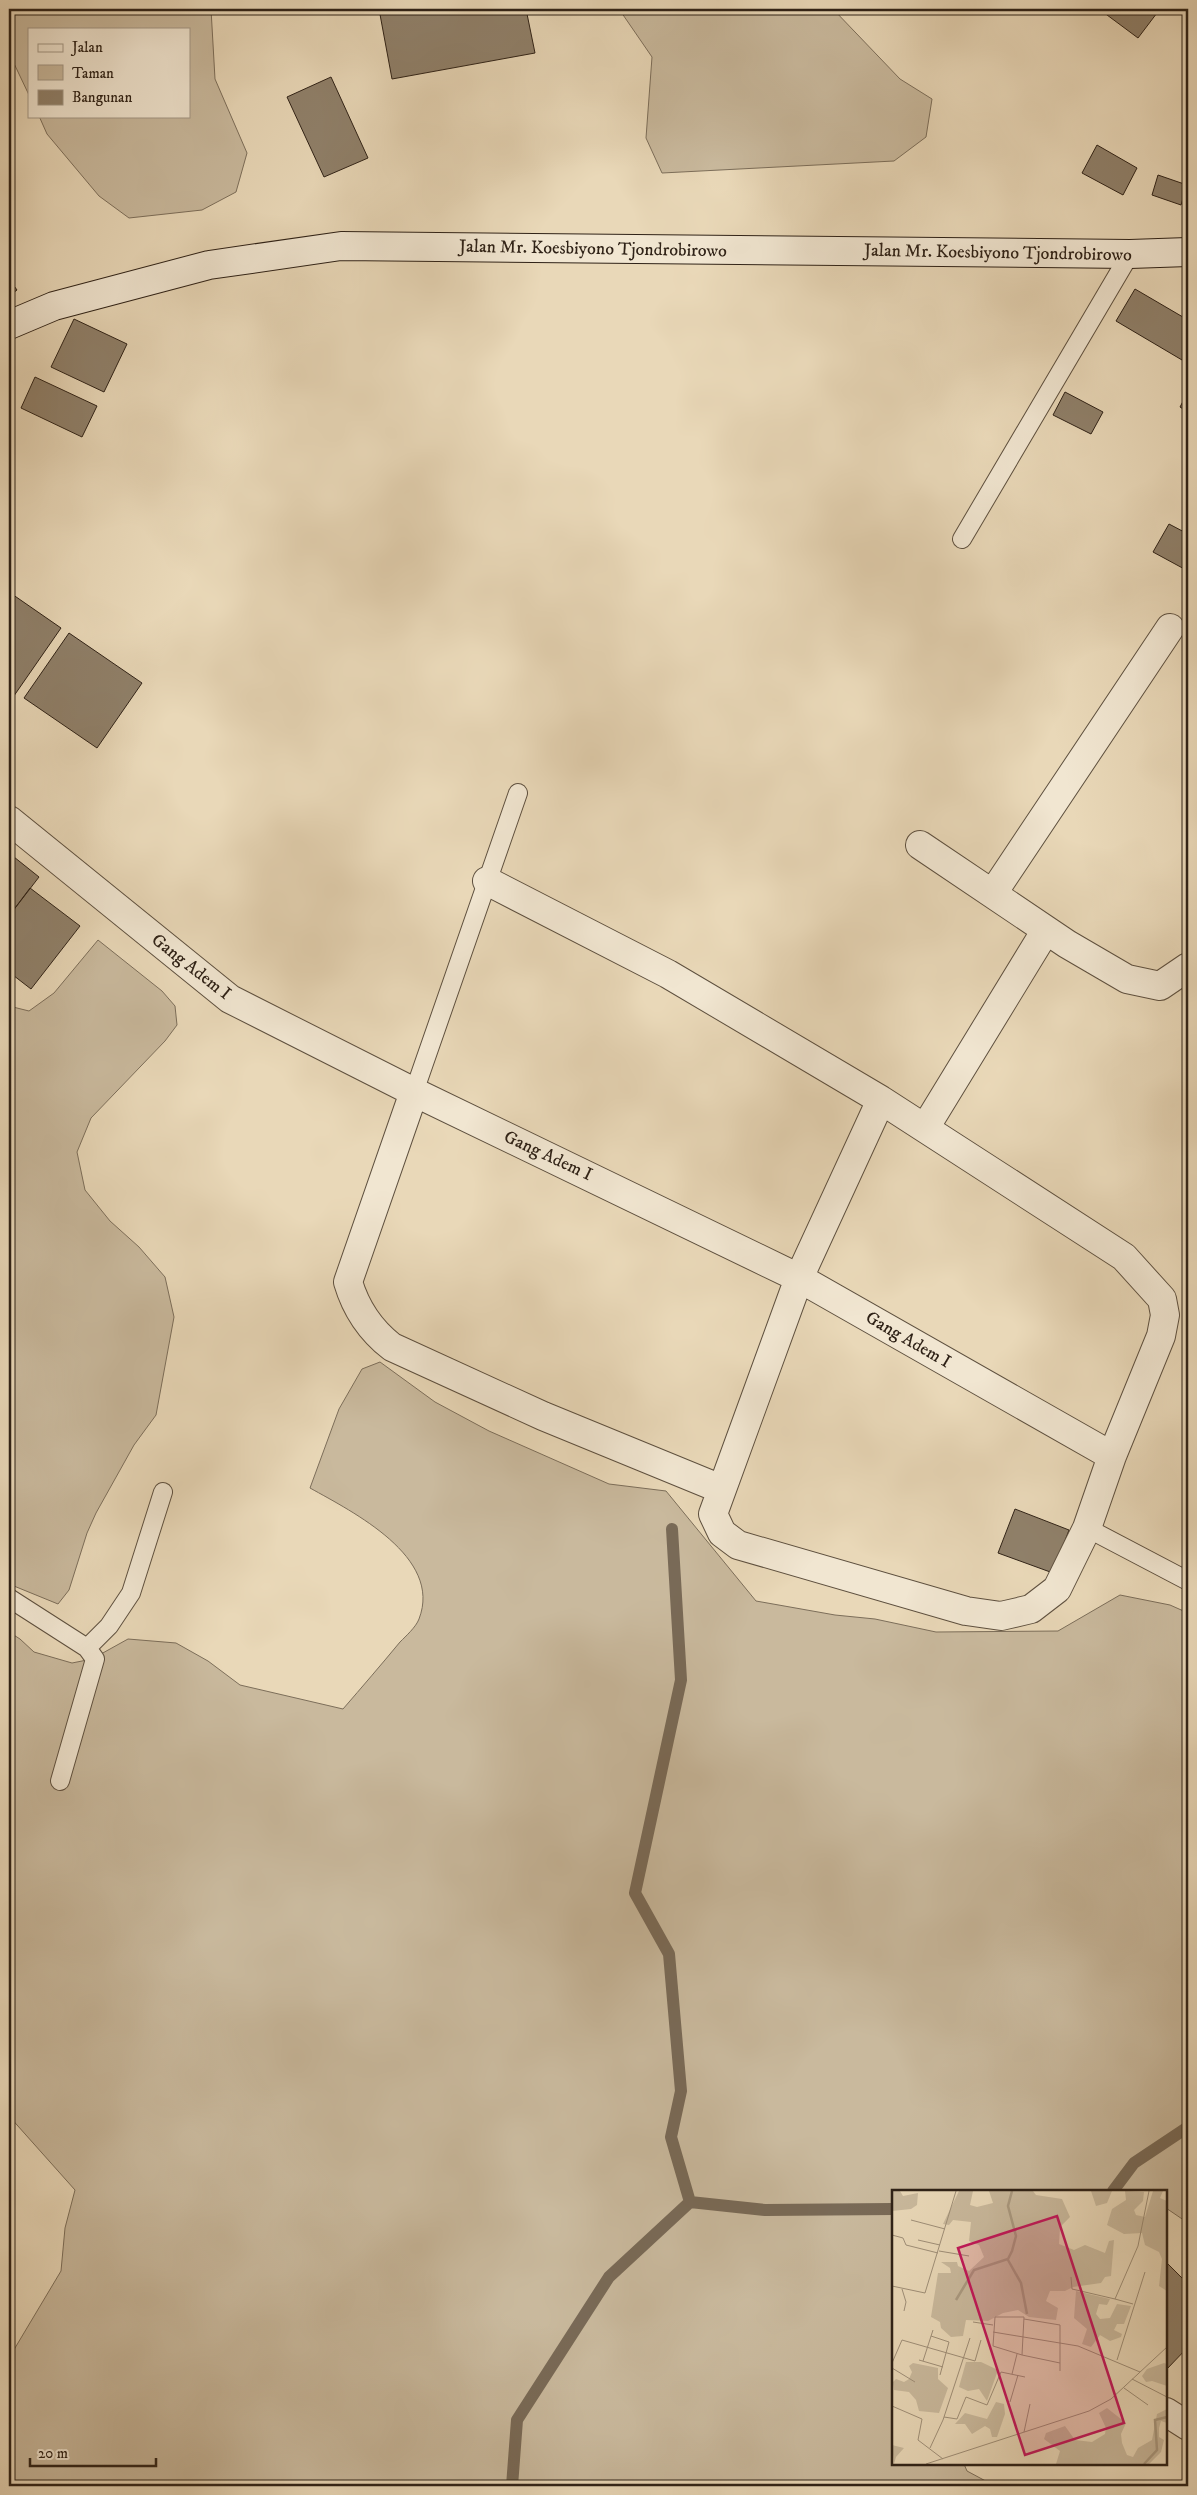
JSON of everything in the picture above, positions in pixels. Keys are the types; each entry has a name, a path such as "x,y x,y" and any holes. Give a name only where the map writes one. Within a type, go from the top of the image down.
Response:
{"street":[{"name":"Jalan Mr. Koesbiyono Tjondrobirowo","path":"9,325 54,306 209,265 341,246 1130,254 1188,252"},
{"path":"994,893 1170,628"},
{"name":"Gang Adem I","path":"9,820 230,999 414,1092 799,1278 1112,1456"},
{"path":"920,845 994,893 1046,930 1127,979 1160,986 1188,967"},
{"path":"487,881 668,974 881,1100 1124,1257 1162,1299 1165,1315 1161,1336 1112,1456 1087,1528 1057,1588 1031,1609 1001,1616 966,1610 738,1545 722,1533 713,1514 799,1278 881,1100"},
{"path":"925,1128 1046,930"},
{"path":"414,1092 348,1282 353,1299 376,1334 392,1347 543,1416 721,1489"},
{"path":"1167,2413 1188,2426"}],"lane":[{"path":"962,539 1130,254"},
{"path":"414,1092 518,793"},
{"path":"87,1648 109,1626 131,1593 163,1492"},
{"path":"1087,1528 1188,1581"},
{"path":"9,1598 87,1648 95,1658 60,1781"}],"green space":[{"path":"9,9 211,9 215,79 247,153 236,192 202,210 129,218 99,196 47,134 40,118 190,118 190,28 28,28 28,93 9,53"},
{"path":"619,9 833,9 900,79 932,99 926,137 894,161 662,173 646,138 652,57"},
{"path":"98,940 162,991 175,1006 177,1025 165,1041 91,1118 77,1152 85,1190 110,1221 139,1247 165,1277 174,1317 156,1415 134,1445 96,1513 87,1533 69,1590 58,1604 9,1584 9,1006 29,1011 54,993"},
{"path":"380,1362 435,1402 489,1431 609,1484 666,1491 756,1601 835,1615 875,1619 936,1632 1058,1631 1120,1595 1170,1605 1188,1613 1188,2223 1167,2209 1167,2190 892,2190 892,2465 964,2465 967,2471 995,2486 9,2486 9,2358 61,2271 65,2228 75,2190 9,2116 9,1632 34,1652 72,1663 92,1659 128,1639 176,1643 208,1661 240,1685 343,1709 416,1625 423,1597 418,1576 406,1557 390,1539 349,1510 310,1488 339,1409 362,1369"}],"building":[{"path":"379,9 526,9 535,53 392,79"},
{"path":"1099,9 1160,9 1138,38"},
{"path":"331,77 368,158 324,177 287,97"},
{"path":"1097,145 1137,168 1123,195 1082,173"},
{"path":"1158,175 1187,185 1181,205 1152,195"},
{"path":"9,279 17,290 9,296"},
{"path":"1135,289 1188,320 1188,350 1182,360 1116,321"},
{"path":"74,319 127,344 104,392 51,367"},
{"path":"35,377 97,406 82,437 21,408"},
{"path":"1065,392 1103,412 1091,434 1053,415"},
{"path":"1188,392 1188,412 1180,407"},
{"path":"1169,524 1188,534 1188,571 1153,552"},
{"path":"9,592 61,628 9,703"},
{"path":"69,633 142,683 97,748 24,698"},
{"path":"9,853 39,877 9,916"},
{"path":"30,888 80,926 31,989 9,972 9,916"},
{"path":"1015,1509 1069,1530 1053,1573 998,1553"},
{"path":"1167,2263 1188,2284 1188,2347 1167,2369"}],"waterway":[{"path":"672,1529 681,1680 635,1893 669,1954 681,2091 671,2137 690,2202"},
{"path":"1114,2190 1134,2163 1188,2127"},
{"path":"512,2486 517,2420 609,2277 690,2202 765,2210 892,2209"}]}
